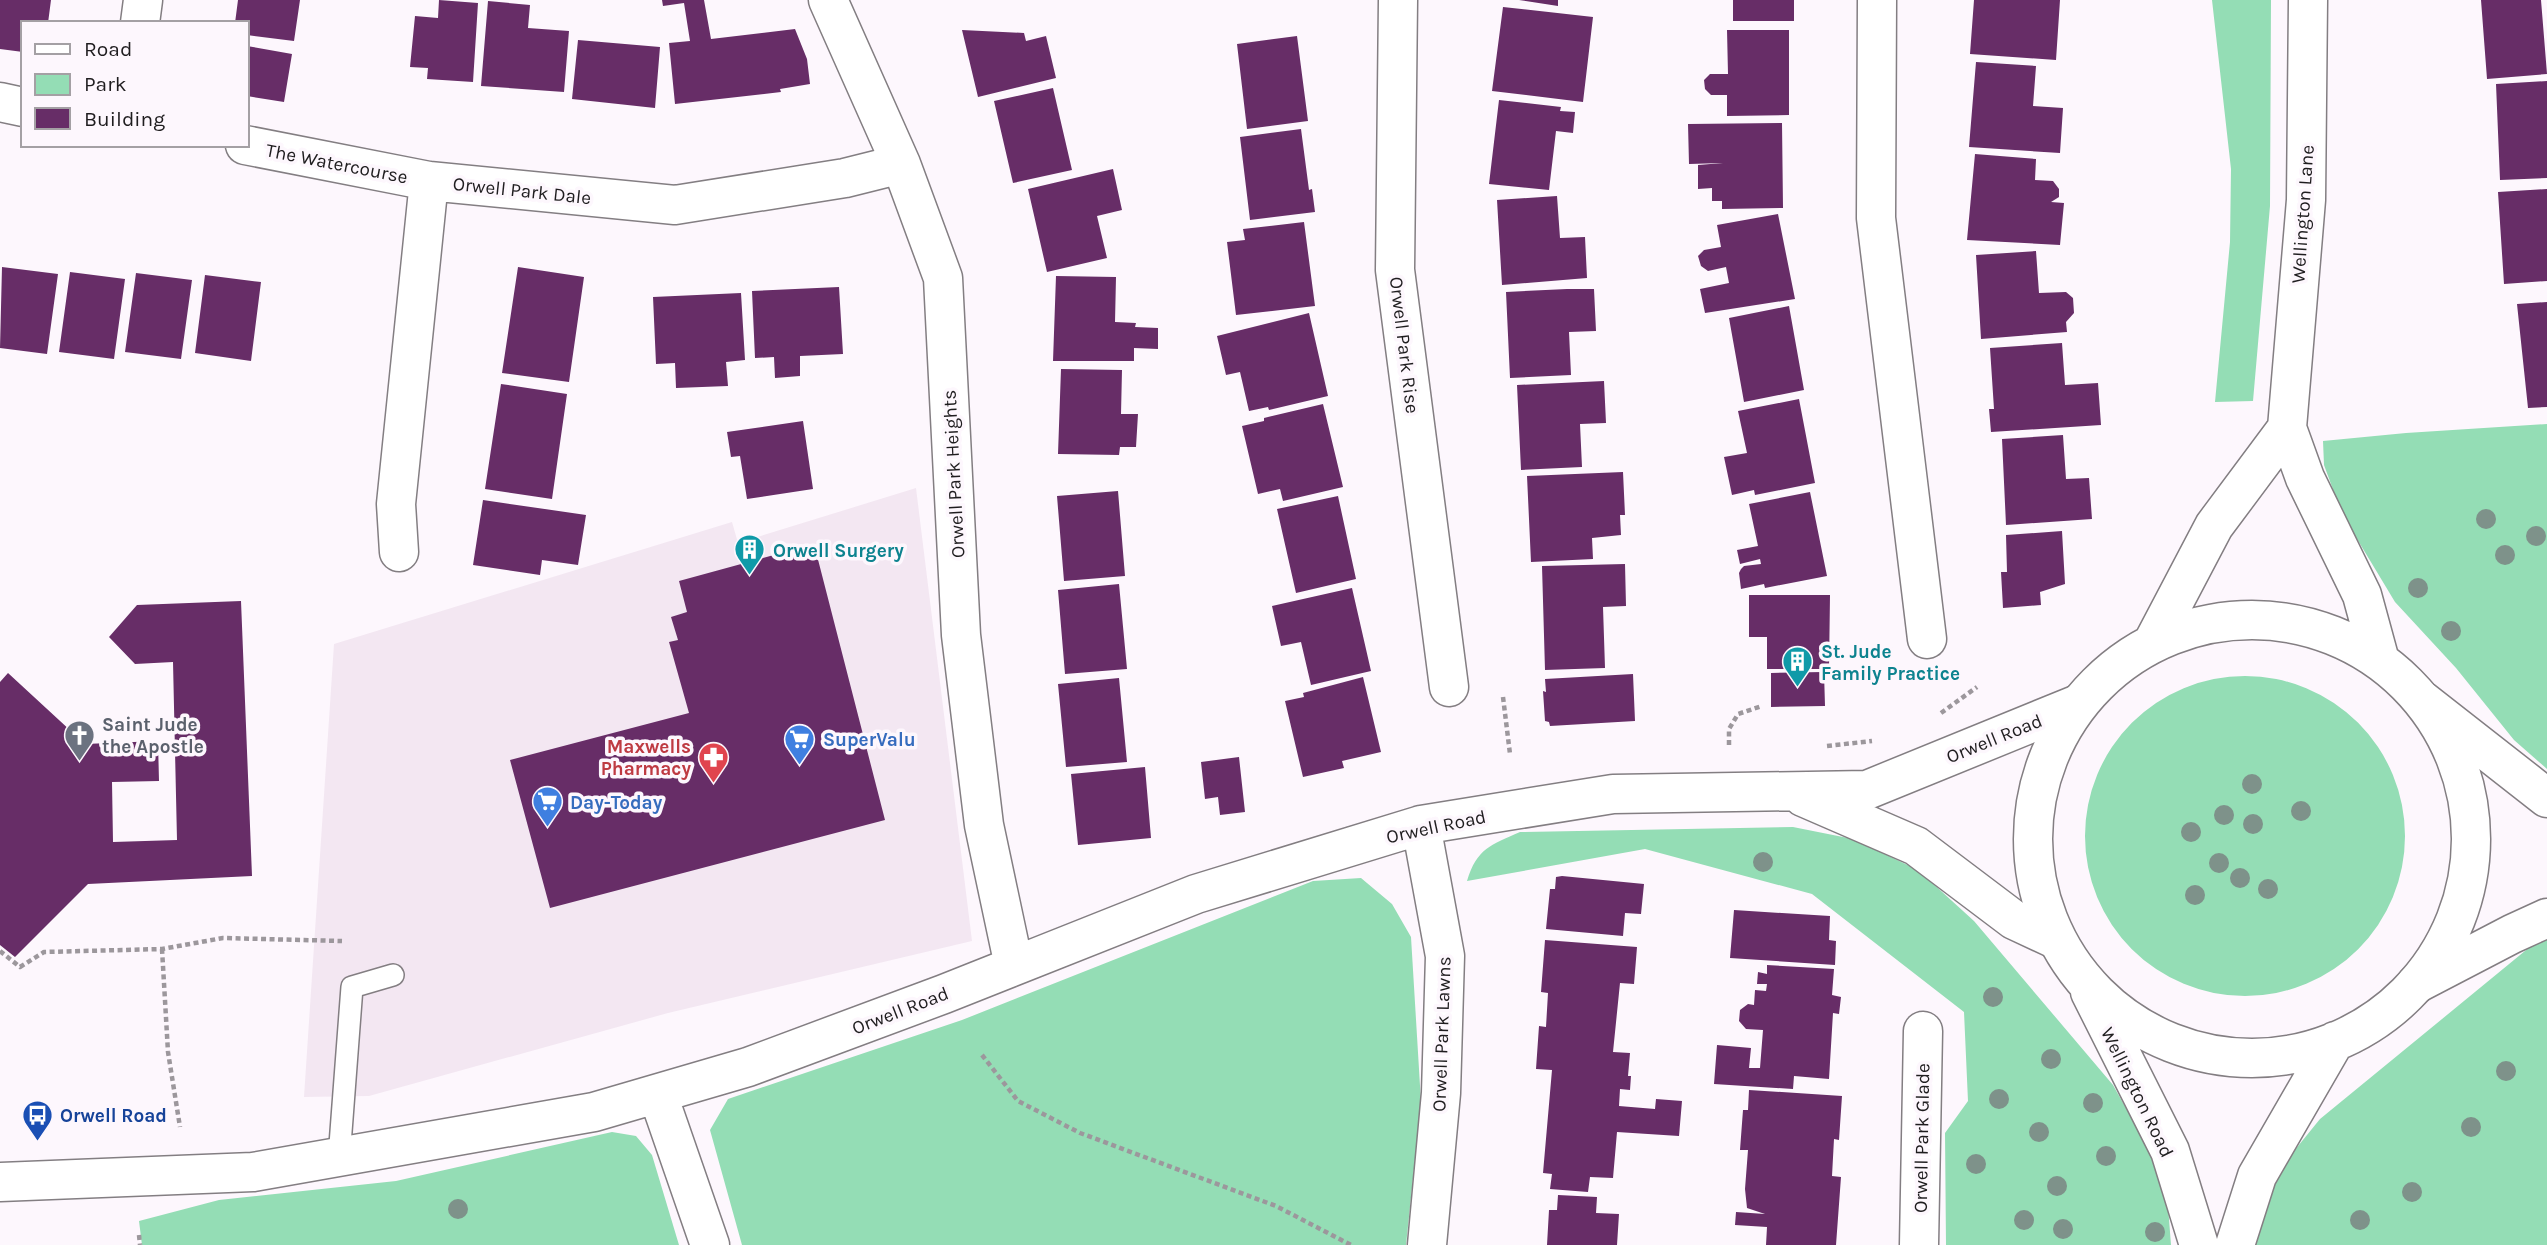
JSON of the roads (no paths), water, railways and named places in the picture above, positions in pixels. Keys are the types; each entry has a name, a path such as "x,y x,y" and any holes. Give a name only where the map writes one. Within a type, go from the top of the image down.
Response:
{"street":[{"path":"140,21 143,0"},
{"name":"Orwell Park Heights","path":"828,0 901,164 943,278 961,635 984,825 1014,966"},
{"name":"Orwell Park Rise","path":"1398,0 1395,270 1449,687"},
{"path":"1877,0 1876,218 1927,639"},
{"name":"Wellington Lane","path":"2308,0 2306,200 2287,428 2305,478 2361,595 2380,661"},
{"path":"0,102 21,107"},
{"name":"The Watercourse","path":"248,146 429,181"},
{"name":"Orwell Park Dale","path":"399,552 396,504 429,181 675,205 845,178 901,164"},
{"path":"2152,644 2214,526 2287,428"},
{"path":"2423,702 2445,734 2460,768 2469,807 2471,848 2466,887 2454,925 2431,965 2416,984 2384,1014 2335,1041 2298,1053 2260,1058 2208,1054 2160,1038 2116,1012 2084,981 2057,940 2037,887 2032,844 2035,801 2051,750 2078,704 2127,659 2152,644 2222,622 2269,620 2315,629 2380,661 2423,702 2547,798"},
{"name":"Orwell Road","path":"0,1182 253,1172 594,1112 748,1067 1196,894 1421,825 1613,794 1867,790 2078,704"},
{"name":"Orwell Road","path":"1788,791 1916,846 2014,920 2057,940"},
{"name":"Orwell Park Lawns","path":"1421,825 1445,956 1441,1093 1427,1245"},
{"path":"2416,984 2547,918"},
{"name":"Wellington Road","path":"2084,981 2170,1151 2199,1245"},
{"name":"Orwell Park Glade","path":"1919,1245 1923,1031"},
{"path":"2235,1245 2258,1176 2335,1041"},
{"path":"658,1095 710,1245"}],"lane":[{"path":"339,1158 352,987 393,975"}],"place":[{"name":"Orwell Surgery","path":"750,577"},
{"name":"St. Jude Family Practice","path":"1798,689"},
{"name":"Saint Jude the Apostle","path":"79,762"},
{"name":"SuperValu","path":"800,766"},
{"name":"Maxwells Pharmacy","path":"714,784"},
{"name":"Day-Today","path":"547,829"},
{"name":"Orwell Road","path":"37,1142"}]}
